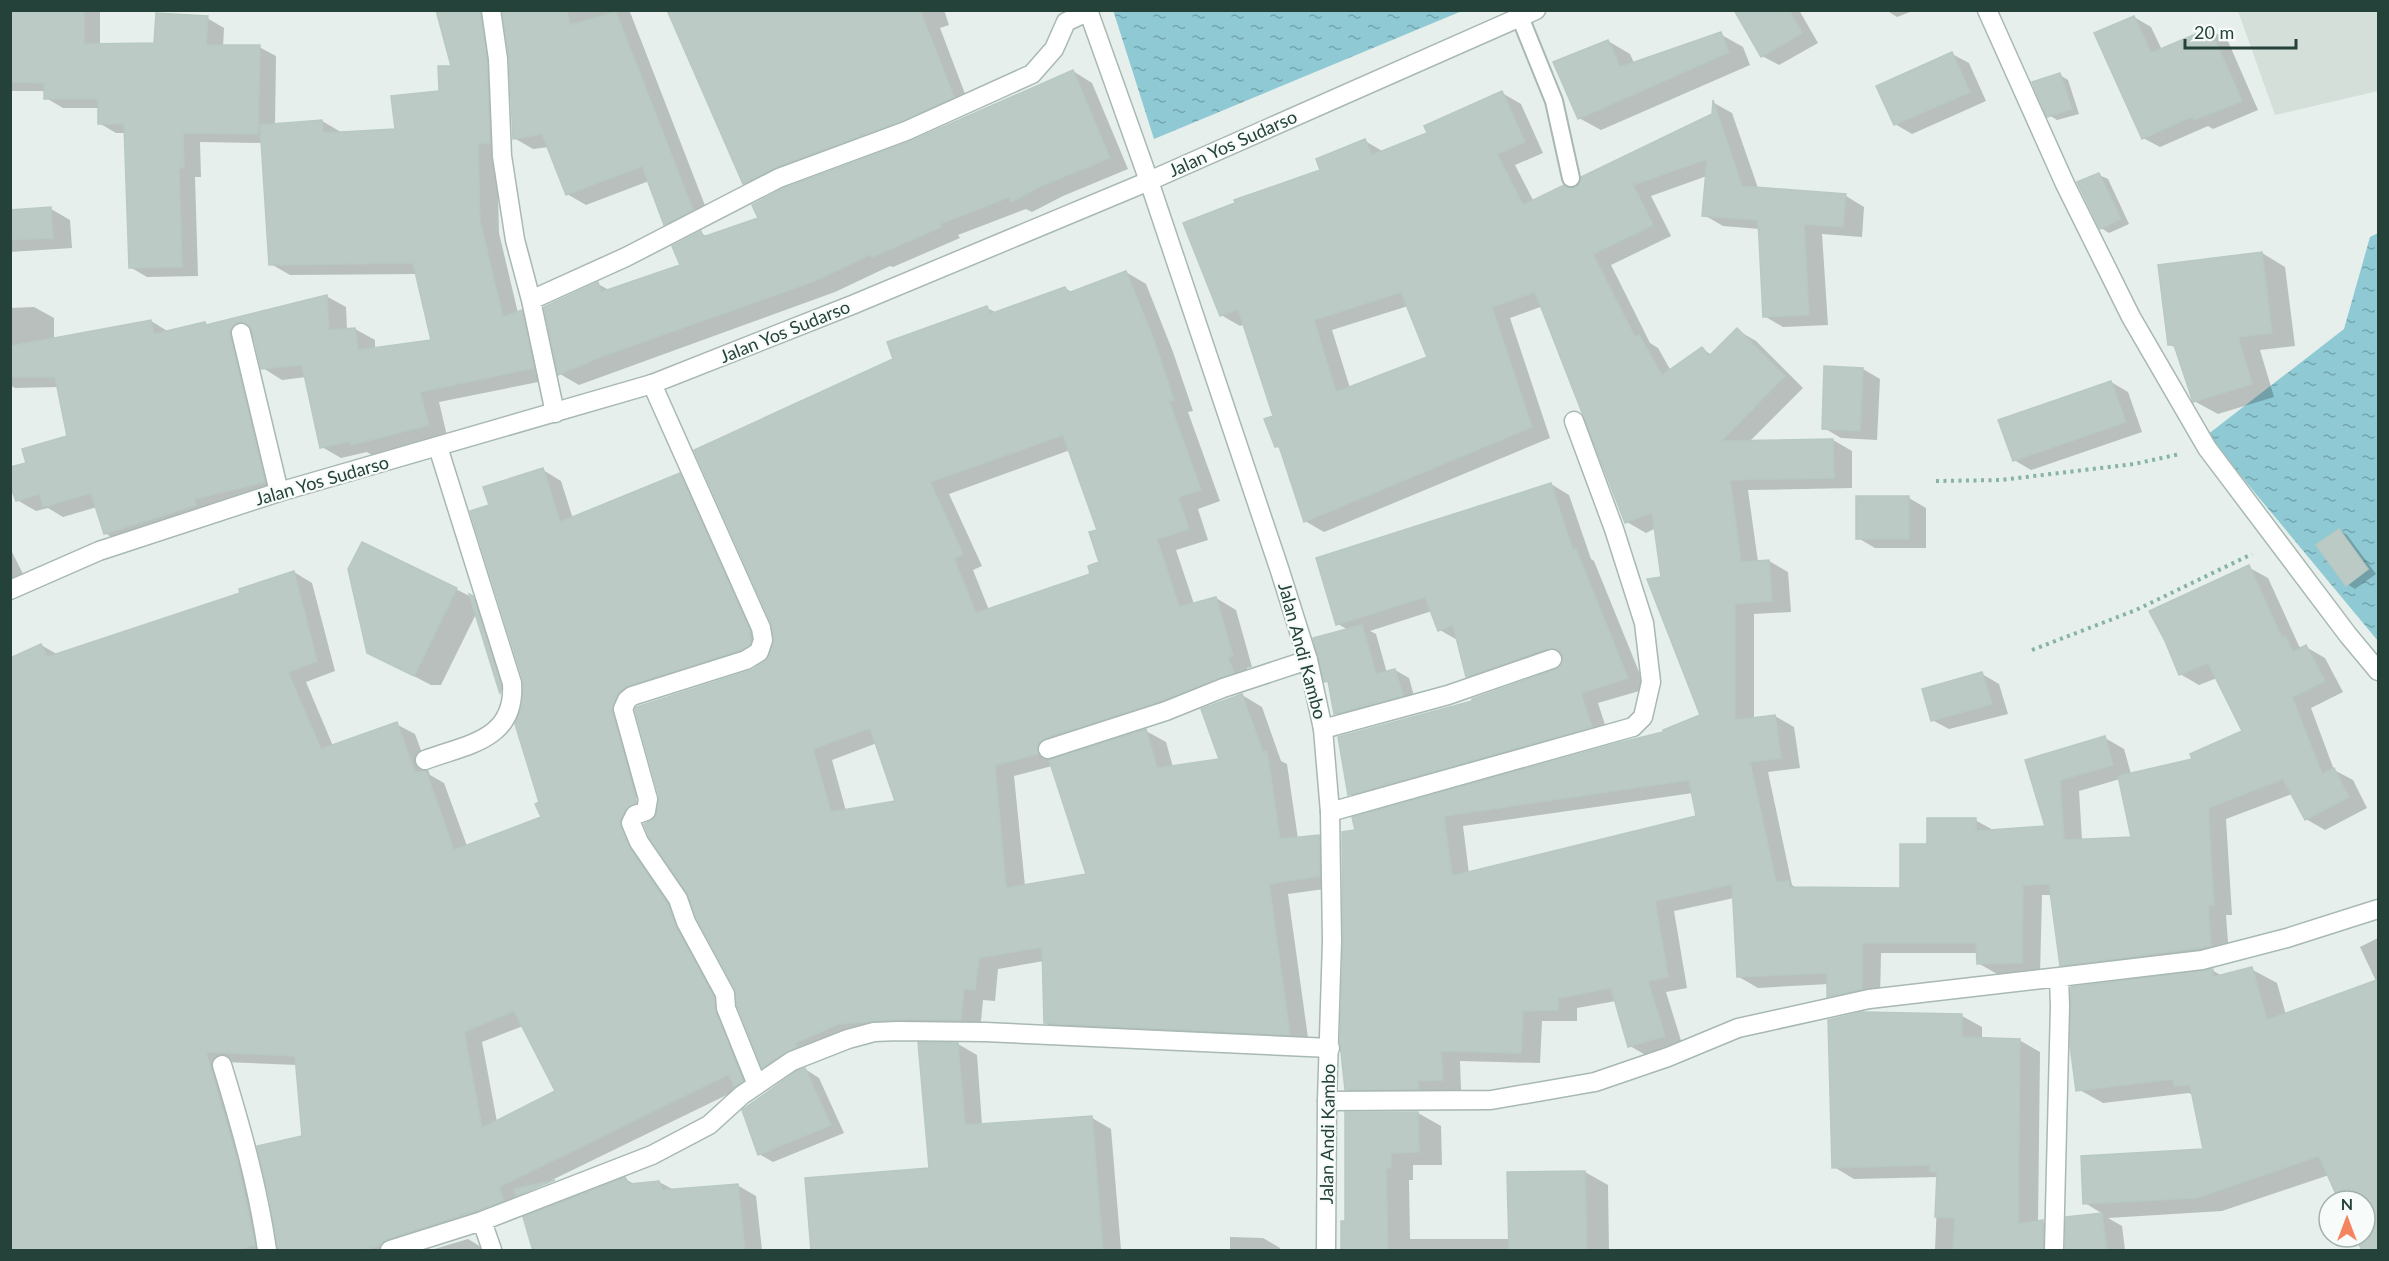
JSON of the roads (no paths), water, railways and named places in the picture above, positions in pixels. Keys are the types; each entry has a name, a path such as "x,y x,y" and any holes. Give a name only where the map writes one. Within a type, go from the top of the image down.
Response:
{"street":[{"path":"491,10 498,59 502,156 515,240 531,300 555,413"},
{"path":"1987,10 2065,184 2131,317 2207,448 2348,635 2379,671"},
{"path":"531,300 626,257 779,178 906,131 1032,74 1054,49 1066,22 1089,11"},
{"name":"Jalan Andi Kambo","path":"1089,11 1149,181 1308,660 1323,729 1330,812 1332,941 1327,1101 1326,1251"},
{"name":"Jalan Yos Sudarso","path":"10,590 99,551 279,492 652,384 852,305 1149,181 1528,14"},
{"path":"241,333 279,492"},
{"path":"652,384 760,628 763,640 759,652 746,660 632,696 627,700 623,709 648,799 646,811 634,815 632,823 639,842 678,898 686,922 725,994 726,1008 757,1085"},
{"path":"1330,812 1633,727 1642,717 1650,682 1644,623 1614,529 1574,421"},
{"path":"425,760 492,735 507,719 513,699 512,683 438,447"},
{"path":"1323,729 1448,695 1552,659"},
{"path":"1048,749 1166,711 1223,688 1308,660"},
{"path":"1327,1101 1491,1100 1595,1082 1668,1057 1738,1028 1869,999 2202,960 2287,938 2379,909"},
{"path":"2054,1251 2061,1006 2059,977"},
{"path":"390,1251 482,1221 652,1155 710,1125 742,1095 792,1061 848,1039 874,1032 898,1031 1330,1048"},
{"path":"222,1065 243,1133 260,1204 267,1251"},
{"path":"482,1221 492,1251"}],"lane":[{"path":"1528,14 1554,101 1571,178"}],"water":[{"path":"1113,10 1462,10 1462,11 1154,139"},
{"path":"2378,233 2378,641 2207,435 2344,329 2370,237"}]}
